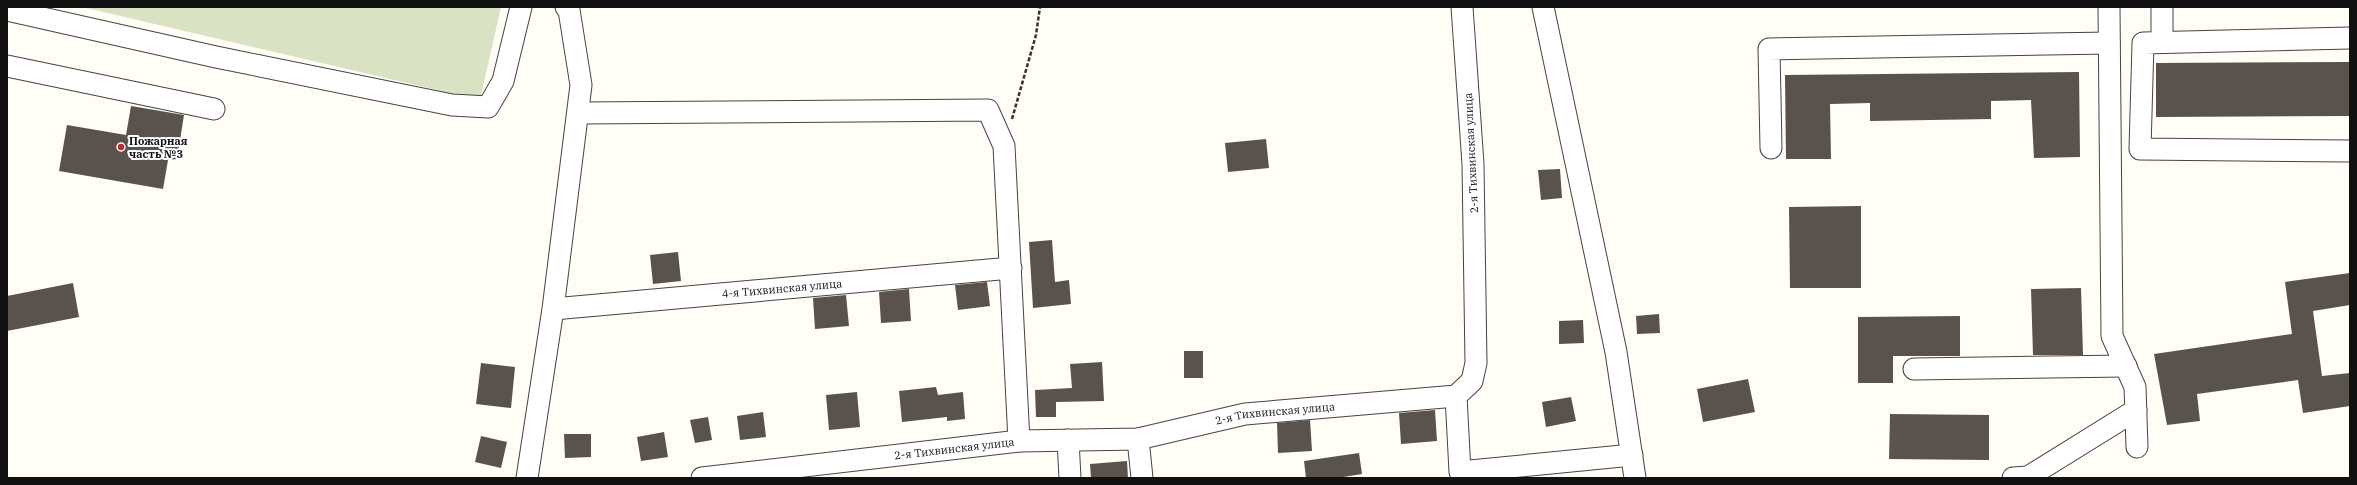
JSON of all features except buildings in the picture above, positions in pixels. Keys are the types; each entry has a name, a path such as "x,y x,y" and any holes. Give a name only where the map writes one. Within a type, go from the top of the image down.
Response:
{"street":[{"path":"7,10 223,59 452,105 488,107 503,81 521,7"},
{"path":"527,478 553,309 581,85 569,10 566,7"},
{"name":"2-я Тихвинская улица","path":"702,478 1019,441 1138,439 1245,414 1456,396 1472,381 1476,363 1473,164 1462,7"},
{"path":"1543,7 1616,352 1635,478"},
{"path":"2108,7 2112,336 2135,387 2137,447"},
{"path":"2162,7 2162,42"},
{"path":"2350,38 2143,43 2140,149 2350,151"},
{"path":"1771,148 1769,49 2109,43"},
{"path":"7,66 214,109"},
{"path":"578,113 988,110 1004,146 1019,441"},
{"name":"4-я Тихвинская улица","path":"553,309 1011,268"},
{"path":"1914,369 2126,366"},
{"path":"1456,396 1461,475 1632,455"},
{"path":"2013,478 2028,477 2136,410"},
{"path":"1138,439 1142,478"},
{"path":"1068,440 1070,478"}],"path":[{"path":"1004,146 1036,35 1040,7"}],"green space":[{"path":"82,7 501,7 480,100"}],"place":[{"name":"Пожарная часть №3","path":"121,147"}]}
